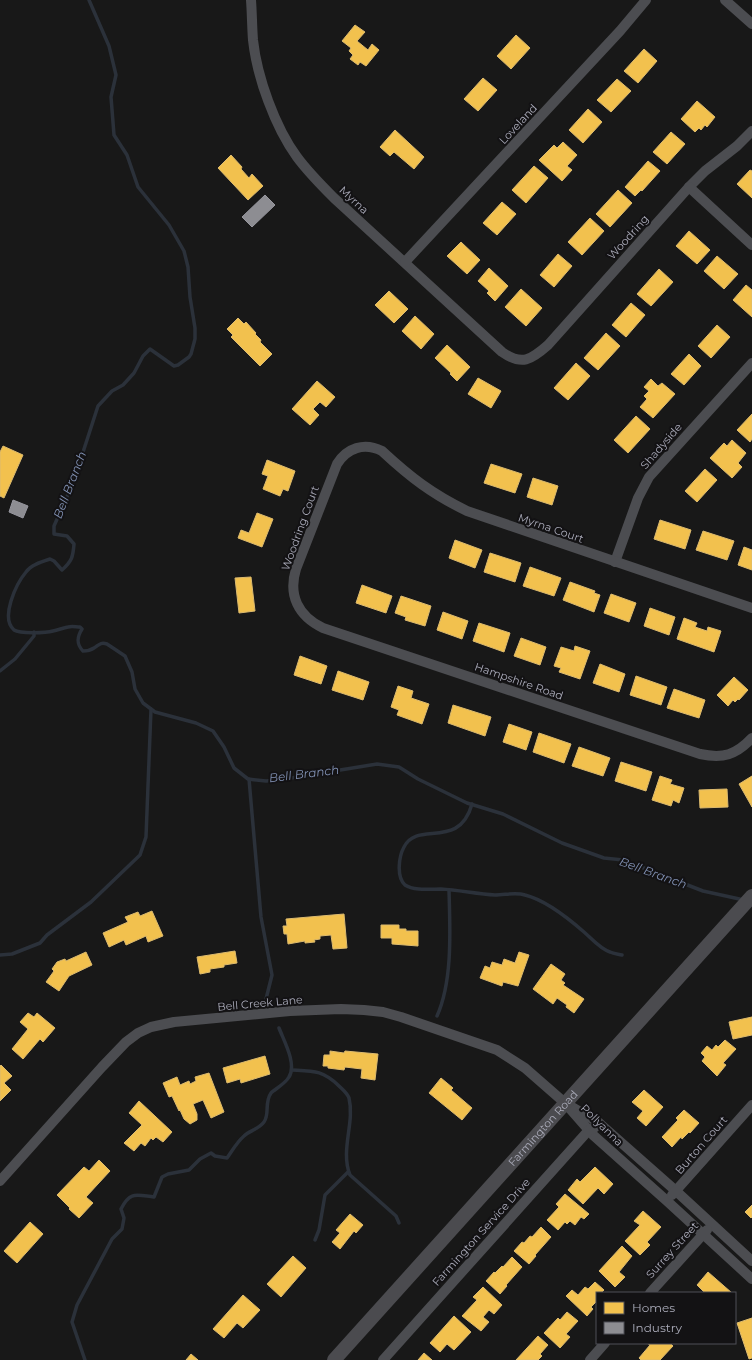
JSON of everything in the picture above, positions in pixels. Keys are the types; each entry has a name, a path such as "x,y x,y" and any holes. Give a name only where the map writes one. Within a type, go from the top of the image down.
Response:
{"main road":[{"name":"Farmington Road","path":"334,1360 752,896"}],"street":[{"name":"Myrna","path":"251,0 253,41 258,64 271,106 284,135 297,156 313,176 334,198 502,352 512,358 524,360"},
{"name":"Loveland","path":"405,262 620,31 646,0"},
{"path":"725,0 752,24"},
{"name":"Woodring","path":"524,360 538,354 548,345 689,187 705,171 737,146 752,131"},
{"path":"689,187 752,245"},
{"name":"Shadyside","path":"614,562 638,498 650,477 752,363"},
{"name":"Myrna Court","path":"357,447 370,446 382,451 422,486 446,501 467,511 752,608"},
{"name":"Woodring Court","path":"357,447 345,453 337,464 296,569 293,584 295,598 306,617 323,628 358,639"},
{"name":"Hampshire Road","path":"358,639 700,754 720,756 736,751 745,746 752,738"},
{"name":"Bell Creek Lane","path":"0,1181 102,1066 126,1042 138,1033 151,1027 174,1022 290,1011 341,1009 383,1012 497,1050 525,1068 565,1103"},
{"name":"Pollyanna","path":"565,1103 599,1123 752,1260"},
{"name":"Pollyanna","path":"565,1103 588,1131 667,1200 752,1279"},
{"name":"Burton Court","path":"667,1200 752,1105"},
{"name":"Farmington Service Drive","path":"382,1360 588,1131 599,1123"},
{"name":"Surrey Street","path":"651,1292 712,1224"},
{"path":"590,1360 604,1344"}],"building: Homes":[{"path":"355,25 365,32 357,41 368,50 372,44 379,50 366,66 360,62 358,65 350,59 353,55 349,51 351,48 342,41"},
{"path":"516,35 530,48 511,69 497,56"},
{"path":"644,49 657,61 638,83 624,71"},
{"path":"483,78 497,90 478,111 464,99"},
{"path":"617,79 631,91 611,112 597,100"},
{"path":"697,101 715,117 707,127 705,125 701,130 699,128 695,132 681,119"},
{"path":"588,109 602,122 583,143 569,130"},
{"path":"395,130 424,157 414,169 394,152 390,156 380,147"},
{"path":"671,132 685,144 667,164 653,152"},
{"path":"563,142 577,155 567,166 572,170 562,181 539,160 554,145 557,148"},
{"path":"231,155 242,167 241,169 249,178 252,174 263,186 248,200 218,168"},
{"path":"648,161 660,171 642,191 641,190 635,196 625,187"},
{"path":"534,166 548,178 526,203 512,190"},
{"path":"750,170 752,171 752,198 737,184"},
{"path":"618,190 632,203 610,227 596,214"},
{"path":"502,202 516,214 497,235 483,223"},
{"path":"590,218 604,231 582,255 568,242"},
{"path":"689,231 710,250 697,264 676,246"},
{"path":"461,242 480,260 467,274 447,256"},
{"path":"558,254 572,266 554,287 540,275"},
{"path":"717,256 738,274 724,289 704,271"},
{"path":"489,268 508,286 495,301 487,293 489,291 478,281"},
{"path":"659,269 673,282 651,306 637,294"},
{"path":"746,285 752,290 752,317 733,300"},
{"path":"521,289 542,308 526,326 505,307"},
{"path":"389,291 408,309 394,323 375,305"},
{"path":"631,303 645,315 626,337 612,325"},
{"path":"415,316 434,334 421,349 402,331"},
{"path":"238,318 244,324 246,322 261,340 260,342 272,354 260,366 231,337 233,335 227,329"},
{"path":"717,325 730,337 711,358 698,346"},
{"path":"606,333 620,346 598,370 584,358"},
{"path":"447,345 470,367 457,381 435,358"},
{"path":"689,354 701,366 684,385 671,374"},
{"path":"576,363 590,376 568,400 554,388"},
{"path":"478,378 501,391 491,408 468,394"},
{"path":"651,379 658,386 662,383 675,394 653,418 640,407 647,399 644,396 649,391 644,387"},
{"path":"317,381 335,397 326,407 320,402 313,409 319,415 310,425 292,409"},
{"path":"752,414 752,439 750,442 737,430"},
{"path":"636,416 650,429 628,453 614,440"},
{"path":"732,440 746,453 738,463 742,467 732,478 710,458 724,443 727,446"},
{"path":"3,446 23,455 4,498 0,496 0,452"},
{"path":"267,460 295,471 288,491 283,489 280,496 263,489 268,476 262,474"},
{"path":"491,464 522,474 515,493 484,483"},
{"path":"705,469 717,480 697,502 685,491"},
{"path":"533,478 558,486 552,505 527,497"},
{"path":"257,513 273,519 262,547 238,538 241,530 249,533"},
{"path":"660,520 691,530 685,549 654,539"},
{"path":"703,531 734,541 727,560 696,550"},
{"path":"455,540 482,550 475,568 449,558"},
{"path":"744,547 752,550 752,570 738,565"},
{"path":"490,553 521,563 515,582 484,572"},
{"path":"530,567 561,578 554,596 523,586"},
{"path":"251,577 255,611 239,613 235,578"},
{"path":"570,582 595,591 594,593 600,595 594,612 563,600"},
{"path":"362,585 392,596 386,613 356,603"},
{"path":"611,594 636,603 629,622 604,613"},
{"path":"401,596 431,606 425,626 405,620 406,617 395,613"},
{"path":"650,608 675,617 669,635 644,626"},
{"path":"443,612 468,621 462,639 437,630"},
{"path":"684,618 697,623 695,627 707,631 708,627 721,631 714,652 677,639"},
{"path":"479,623 510,633 504,652 473,641"},
{"path":"521,638 546,647 540,665 514,656"},
{"path":"575,646 590,651 580,679 559,672 561,668 554,666 561,647 574,651"},
{"path":"300,656 327,666 321,684 294,675"},
{"path":"600,664 625,674 619,692 593,683"},
{"path":"338,671 369,682 363,700 332,690"},
{"path":"636,676 667,687 661,705 630,695"},
{"path":"734,677 748,690 739,700 738,699 735,702 733,700 728,706 717,695"},
{"path":"398,686 413,691 411,698 429,704 422,724 397,715 399,710 391,707"},
{"path":"674,689 705,700 699,718 667,708"},
{"path":"453,705 491,717 485,736 448,723"},
{"path":"509,724 532,732 526,750 503,742"},
{"path":"539,733 571,744 564,763 533,752"},
{"path":"579,747 610,758 603,776 572,766"},
{"path":"621,762 652,772 646,791 615,781"},
{"path":"660,776 672,780 670,784 684,788 679,803 673,800 671,806 652,800"},
{"path":"752,776 752,807 739,784"},
{"path":"727,789 728,807 700,808 699,790"},
{"path":"152,911 163,936 148,942 146,936 126,945 124,940 109,947 103,933 128,922 125,917 138,912 140,916"},
{"path":"344,914 347,948 333,949 331,935 320,936 320,939 314,940 315,942 305,943 305,941 288,944 287,934 284,934 283,926 287,926 286,919"},
{"path":"381,925 399,925 399,929 406,929 406,931 418,931 418,946 392,944 392,938 381,938"},
{"path":"235,951 237,963 210,969 210,972 200,974 197,957"},
{"path":"86,952 92,965 69,976 59,991 46,982 54,971 52,969 57,962 65,959 66,961"},
{"path":"519,952 529,955 518,986 503,982 502,986 480,978 485,966 490,968 492,962 502,965 504,959 515,963"},
{"path":"551,964 565,974 561,980 565,983 563,985 584,999 574,1013 566,1007 567,1005 557,998 553,1004 533,989"},
{"path":"28,1013 34,1017 37,1013 55,1028 43,1042 40,1039 23,1059 12,1049 28,1029 20,1022"},
{"path":"752,1017 752,1035 733,1039 729,1022"},
{"path":"725,1040 736,1049 723,1063 726,1065 717,1076 702,1061 705,1057 701,1053 707,1046 712,1050 716,1045 718,1047"},
{"path":"330,1051 378,1054 375,1080 361,1078 362,1069 345,1067 344,1070 323,1066 324,1055 330,1055"},
{"path":"265,1056 270,1074 241,1083 240,1079 227,1083 223,1068"},
{"path":"1,1065 12,1076 4,1083 11,1090 0,1101 0,1066"},
{"path":"209,1073 224,1112 211,1118 203,1100 193,1104 197,1114 197,1120 190,1124 184,1119 172,1096 169,1097 163,1083 177,1077 180,1085 189,1081 190,1084 196,1081 195,1077"},
{"path":"441,1078 453,1088 451,1090 472,1108 462,1120 429,1093"},
{"path":"644,1090 663,1107 646,1126 637,1118 643,1111 632,1102"},
{"path":"139,1101 172,1132 163,1142 156,1137 153,1140 151,1138 145,1146 141,1143 134,1151 124,1143 142,1125 129,1113"},
{"path":"684,1110 699,1123 690,1133 689,1132 682,1139 681,1137 672,1147 662,1137 678,1120 676,1118"},
{"path":"99,1160 110,1171 86,1197 93,1203 79,1218 57,1195 84,1167 89,1171"},
{"path":"595,1167 613,1184 604,1194 598,1188 583,1204 568,1190 577,1179 580,1182"},
{"path":"565,1194 589,1214 584,1219 581,1217 575,1225 570,1221 567,1224 565,1222 558,1230 547,1220 559,1207 556,1204"},
{"path":"752,1205 752,1217 751,1218 745,1212"},
{"path":"643,1211 661,1227 647,1242 650,1245 640,1255 625,1241 640,1225 634,1221"},
{"path":"350,1214 363,1225 356,1233 354,1231 340,1249 332,1242 340,1233 336,1230"},
{"path":"30,1222 43,1234 17,1263 4,1251"},
{"path":"541,1227 551,1237 529,1264 514,1251 522,1242 524,1243 530,1236 532,1237"},
{"path":"622,1246 632,1256 619,1272 625,1277 615,1287 599,1271"},
{"path":"293,1256 306,1268 281,1297 267,1284"},
{"path":"512,1257 522,1267 500,1294 486,1281 494,1272 495,1273 502,1266 503,1267"},
{"path":"708,1272 731,1292 704,1292 697,1285"},
{"path":"595,1282 604,1290 602,1292 596,1292 596,1302 591,1307 593,1309 587,1316 566,1296 572,1290 578,1295 585,1287 588,1289"},
{"path":"483,1287 502,1305 494,1314 489,1310 483,1317 489,1322 481,1331 462,1316 477,1300 473,1297"},
{"path":"243,1295 260,1310 243,1328 237,1323 224,1338 213,1329"},
{"path":"567,1312 578,1321 566,1334 570,1337 560,1348 544,1333 558,1318 560,1320"},
{"path":"454,1316 471,1332 454,1350 447,1344 440,1352 430,1343"},
{"path":"752,1318 752,1358 749,1359 737,1323"},
{"path":"538,1336 548,1345 540,1354 542,1356 538,1360 516,1360"},
{"path":"648,1344 671,1344 673,1346 660,1360 641,1360 639,1358 650,1345"},
{"path":"424,1353 432,1360 418,1360"},
{"path":"191,1354 198,1360 186,1360"}],"building: Industry":[{"path":"265,195 275,205 252,227 242,217"},
{"path":"13,500 28,506 23,518 9,512"}],"waterway":[{"name":"Bell Branch","path":"89,0 109,46 116,75 111,97 114,135 127,155 138,187 169,225 184,251 188,267 195,339 189,357 178,365 174,366 150,349 143,356 134,373 123,385 112,391 98,406 73,483 54,526 54,534 67,536 74,544 71,558 62,570 54,561 50,559 33,566 26,572 18,584 11,601 9,610 10,625 14,630 27,633 50,632 70,627 80,627 82,629 78,638 78,643 83,651 87,651 101,644 107,644 125,656 132,672 135,689 143,703 155,712 196,723 213,731 224,747 234,768 248,779 266,781 279,780 377,764 399,767 418,779 467,803 503,814 562,843 604,858 623,860 703,891 744,900"},
{"path":"0,671 15,659 34,636 34,632"},
{"path":"0,955 12,954 40,943 47,935 91,902 140,855 146,837 151,709"},
{"path":"249,779 261,917 272,975 265,1003"},
{"path":"472,804 466,818 458,827 448,831 418,836 410,839 404,847 399,866 400,877 405,885 417,889 441,889 495,895 518,894 533,897 564,915 606,951 622,955"},
{"path":"437,1016 446,987 448,971 450,938 449,890"},
{"path":"85,1360 72,1322 77,1305 112,1239 122,1229 124,1218 121,1209 124,1203 127,1199 138,1195 154,1197 162,1177 168,1174 189,1170 200,1159 211,1153 215,1156 227,1158 241,1138 264,1122 267,1116 269,1097 271,1093 289,1077 292,1066 289,1052 279,1028"},
{"path":"292,1070 312,1071 323,1074 333,1081 347,1095 349,1098 350,1117 346,1156 350,1175 396,1216 399,1223"},
{"path":"315,1240 319,1230 325,1195 348,1172"}]}
